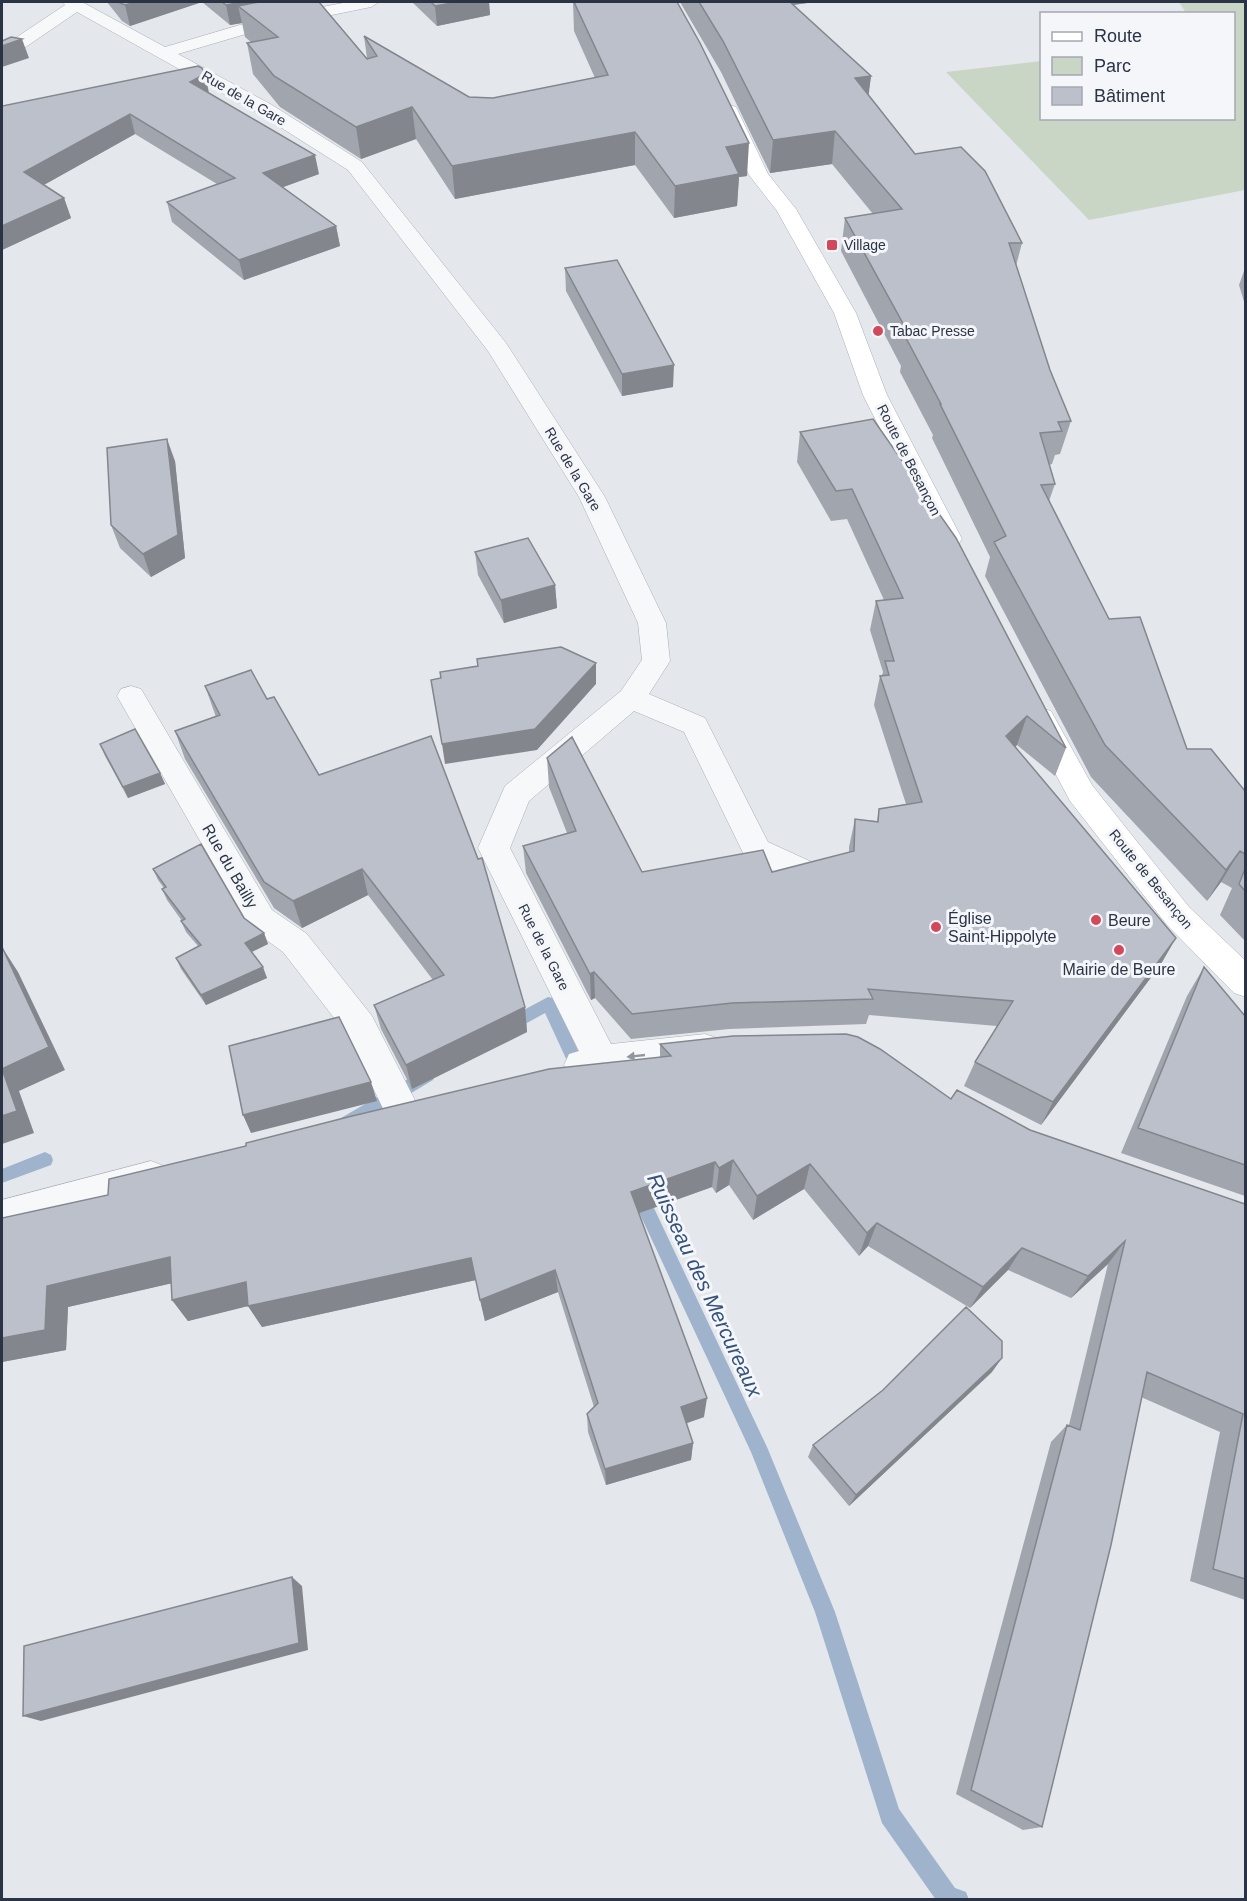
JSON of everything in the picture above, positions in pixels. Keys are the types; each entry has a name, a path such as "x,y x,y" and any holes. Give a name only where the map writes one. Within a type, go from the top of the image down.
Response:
{"street":[{"path":"165,52 260,24 371,2"},
{"path":"2,55 74,3"},
{"name":"Rue de la Gare","path":"74,3 265,109 355,166 498,348 592,497 652,623 656,661 631,698 516,794 494,848 601,1060"},
{"name":"Route de Besançon","path":"719,92 759,175 786,209 845,313 875,395 961,561"},
{"name":"Route de Besançon","path":"1029,695 1081,793 1178,916 1245,983"},
{"name":"Rue du Bailly","path":"131,696 261,919 295,943 360,1026 387,1080 387,1117 437,1103"},
{"path":"631,698 695,725 757,850 802,872"},
{"path":"557,1072 601,1060 740,1046"},
{"path":"2,1217 187,1169"}],"green space":[{"path":"1179,2 1245,2 1245,190 1089,220 946,72 1040,61 1040,120 1235,120 1235,12 1185,12"}],"building":[{"path":"118,2 136,2 125,5"},
{"path":"222,2 242,2 226,5"},
{"path":"259,2 319,2 367,59 377,56 364,36 469,97 493,98 608,75 574,2 677,2 700,43 749,143 726,147 739,174 675,186 635,132 452,166 412,107 356,127 274,76 247,43 278,37 238,6"},
{"path":"431,2 458,2 435,6"},
{"path":"699,2 790,2 871,76 855,78 915,154 961,147 985,171 1022,243 1009,243 1050,370 1071,421 1058,422 1062,431 1040,433 1055,484 1041,485 1109,619 1140,617 1187,749 1211,749 1245,791 1245,854 1240,851 1226,870 1105,745 994,542 1006,536 906,338 911,338 845,218 902,209 835,131 773,140 723,41"},
{"path":"11,37 22,39 2,46 2,41"},
{"path":"198,66 205,74 190,82 315,155 263,173 336,226 239,260 167,202 235,178 130,114 24,172 64,198 2,226 2,106"},
{"path":"617,260 674,365 622,374 565,268"},
{"path":"873,419 956,538 1066,748 1027,716 1006,736 1176,938 1053,1102 975,1062 1013,1001 868,989 873,999 732,1003 632,1014 594,972 590,974 523,846 576,831 547,758 572,737 642,872 763,850 772,872 854,851 855,819 878,822 879,809 922,802 880,676 889,675 885,661 894,661 876,601 903,598 852,489 836,491 800,432"},
{"path":"167,439 178,535 143,554 111,525 107,448"},
{"path":"528,538 555,585 501,600 475,552"},
{"path":"561,647 596,663 535,729 442,744 431,680 441,678 440,672 478,666 477,659"},
{"path":"251,670 267,699 274,697 319,775 431,736 478,859 482,858 525,1007 406,1065 374,1005 444,975 362,869 293,901 264,882 175,731 220,715 205,686"},
{"path":"135,729 160,773 123,787 100,744"},
{"path":"201,844 244,918 264,933 245,943 263,967 201,995 176,958 201,945 181,921 185,919 162,889 166,887 153,869"},
{"path":"1245,869 1245,891 1239,884"},
{"path":"2,947 49,1047 2,1069"},
{"path":"1204,967 1245,1016 1245,1165 1138,1128"},
{"path":"339,1017 371,1082 243,1115 229,1046"},
{"path":"846,1034 858,1037 880,1049 951,1099 957,1090 1030,1130 1245,1204 1245,1579 1213,1569 1243,1414 1147,1372 1111,1545 1042,1827 971,1790 1067,1425 1080,1430 1125,1241 1088,1276 1022,1248 983,1287 877,1223 867,1233 810,1164 757,1196 733,1160 719,1168 715,1162 631,1192 707,1398 681,1407 693,1443 605,1469 587,1414 598,1403 555,1270 480,1300 471,1258 248,1306 246,1282 172,1300 170,1257 47,1286 45,1330 2,1338 2,1218 108,1195 109,1179 246,1146 246,1143 348,1117 549,1069 671,1056 660,1044 733,1036"},
{"path":"2,1069 17,1111 2,1116"},
{"path":"966,1307 1002,1341 1002,1358 856,1495 813,1445 883,1390"},
{"path":"292,1577 299,1643 23,1716 24,1646"}],"waterway":[{"name":"Ruisseau des Mercureaux","path":"509,1026 548,1003 580,1071"},
{"name":"Ruisseau des Mercureaux","path":"347,1123 427,1075"},
{"name":"Ruisseau des Mercureaux","path":"2,1176 45,1160"},
{"name":"Ruisseau des Mercureaux","path":"638,1193 758,1447 825,1612 890,1815 947,1896 958,1900"}],"place":[{"name":"Village","path":"832,245"},
{"name":"Tabac Presse","path":"878,331"},
{"name":"Beure","path":"1096,920"},
{"name":"Église Saint-Hippolyte","path":"936,927"},
{"name":"Mairie de Beure","path":"1119,950"}]}
